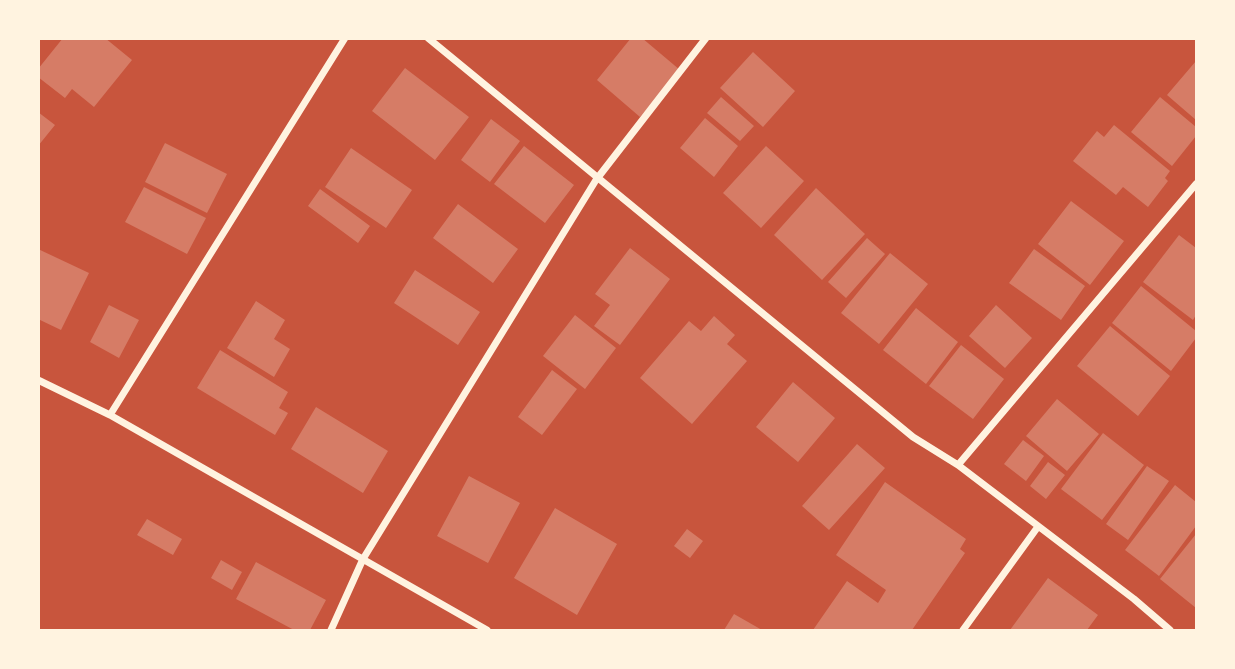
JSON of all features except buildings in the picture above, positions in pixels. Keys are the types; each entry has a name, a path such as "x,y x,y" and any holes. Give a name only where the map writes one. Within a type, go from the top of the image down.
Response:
{"street":[{"path":"110,415 345,38"},
{"path":"428,38 596,180 913,437 958,466 1134,599 1170,631"},
{"path":"331,631 363,559 596,180 706,38"},
{"path":"958,466 1196,184"},
{"path":"38,380 110,415 487,631"},
{"path":"963,631 1037,528"}]}
